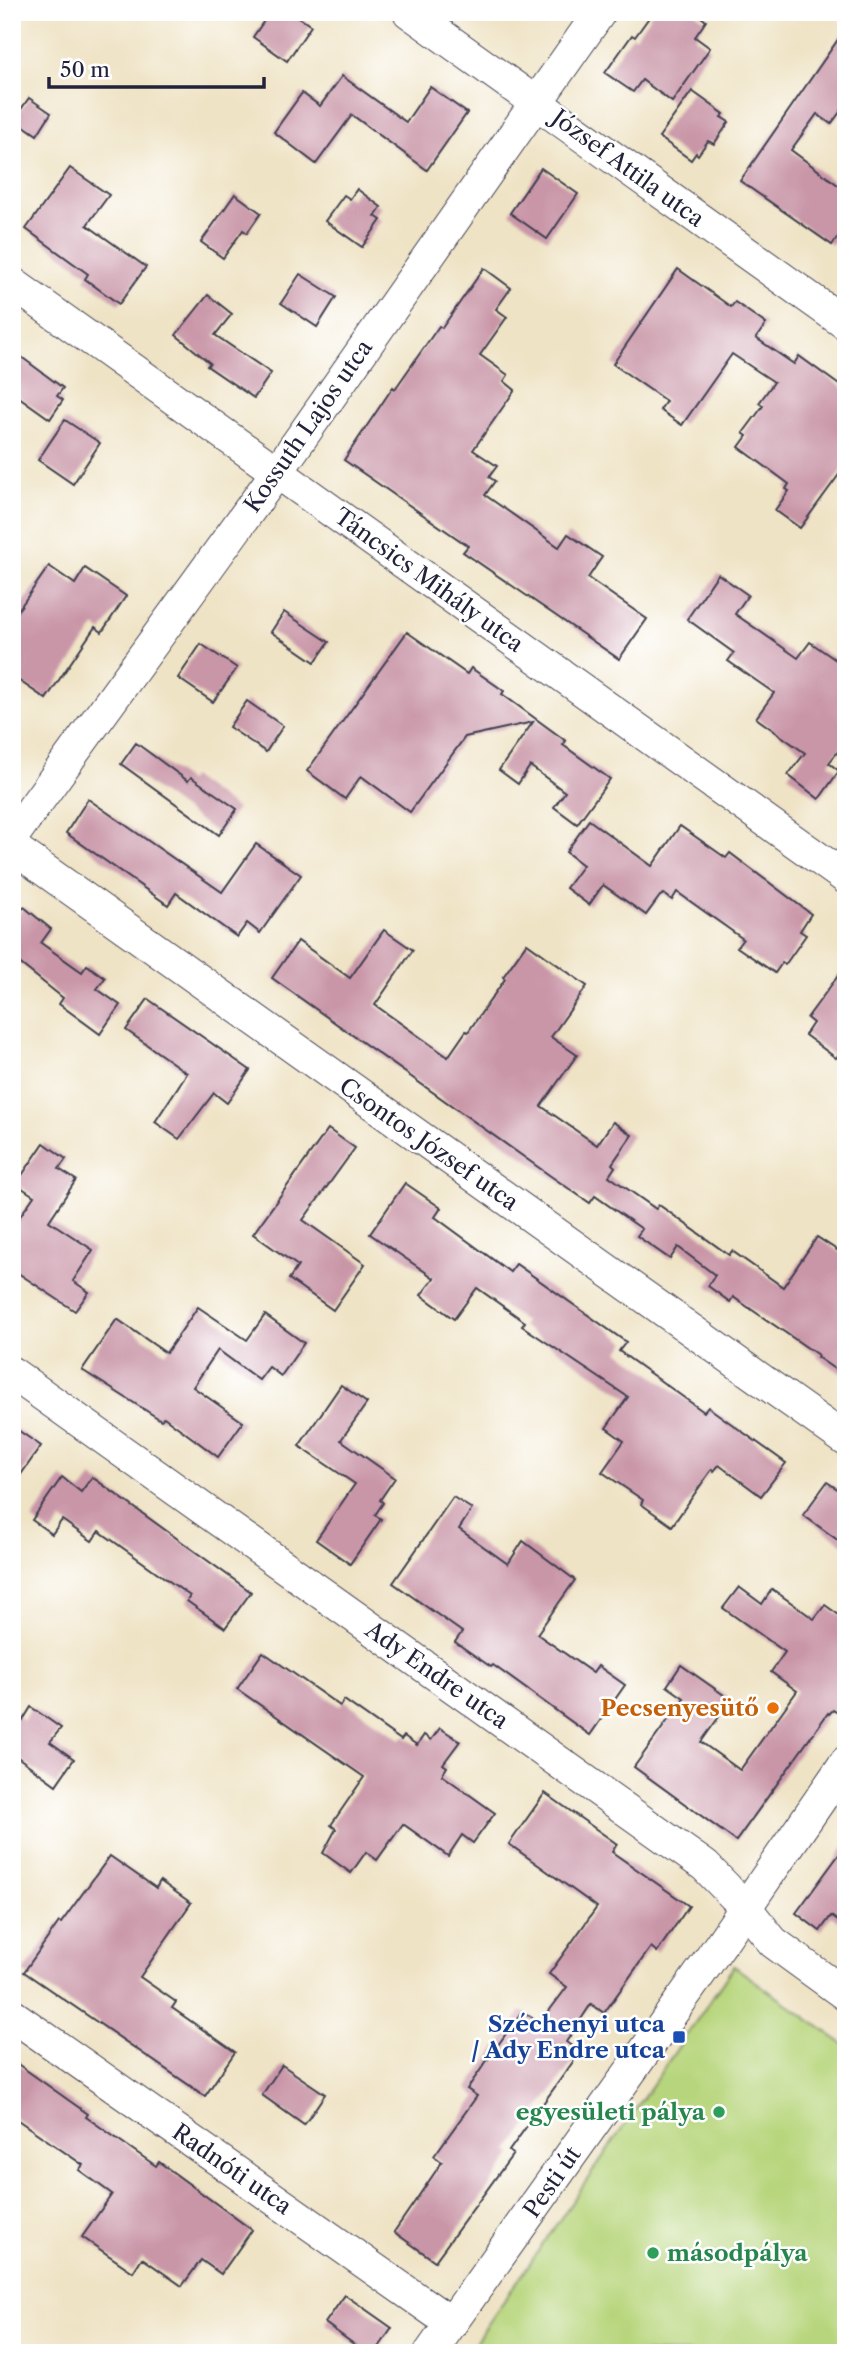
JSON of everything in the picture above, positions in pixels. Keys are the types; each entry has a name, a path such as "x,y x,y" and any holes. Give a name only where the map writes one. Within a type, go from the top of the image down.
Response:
{"street":[{"name":"József Attila utca","path":"409,12 846,324"},
{"name":"Kossuth Lajos utca","path":"12,837 277,472 600,12"},
{"name":"Táncsics Mihály utca","path":"12,283 846,878"},
{"name":"Csontos József utca","path":"12,847 846,1440"},
{"name":"Ady Endre utca","path":"12,1373 705,1866 745,1907 773,1942 846,1995"},
{"name":"Pesti út","path":"430,2353 846,1762"},
{"name":"Radnóti utca","path":"12,2015 451,2323"}],"green space":[{"path":"734,1966 846,2046 846,2353 468,2353"}],"building":[{"path":"270,12 291,12 311,26 287,61 253,37"},
{"path":"653,12 695,12 706,21 695,37 710,48 672,102 642,80 633,92 605,73 632,35 635,37"},
{"path":"846,28 846,104 831,124 817,114 791,150 846,191 846,226 832,245 740,181"},
{"path":"342,76 406,122 430,87 467,113 427,170 352,115 316,164 274,132 302,93 320,106"},
{"path":"692,91 724,114 721,117 729,122 714,144 708,141 691,160 659,137"},
{"path":"29,98 51,113 37,135 14,119"},
{"path":"70,168 109,195 87,225 146,267 119,304 85,279 88,274 26,229"},
{"path":"541,168 578,194 547,239 510,213"},
{"path":"357,189 381,207 375,216 381,220 362,247 325,221 344,195 350,199"},
{"path":"235,194 261,213 247,233 243,230 223,258 201,242"},
{"path":"484,268 511,288 496,309 507,317 480,355 508,375 504,381 515,390 473,450 497,466 489,477 495,481 485,495 559,547 568,534 602,557 588,578 647,619 619,659 463,552 468,546 344,460 393,387 395,389 439,326 442,328"},
{"path":"678,269 731,307 735,302 766,324 756,338 794,364 799,356 846,390 846,465 800,528 775,510 789,491 786,489 789,484 739,447 747,436 743,433 763,406 759,403 774,382 732,354 682,425 660,410 666,401 613,364"},
{"path":"300,274 336,297 317,327 281,303"},
{"path":"208,295 232,314 215,335 271,373 254,398 207,366 210,363 176,335"},
{"path":"12,350 63,388 57,396 63,400 50,419 12,392"},
{"path":"65,420 100,443 73,484 38,460"},
{"path":"49,566 75,584 85,568 126,596 102,632 95,627 46,699 12,676 12,619"},
{"path":"718,574 748,595 735,614 798,658 810,642 846,667 846,741 829,763 839,771 819,799 788,775 805,753 756,718 774,693 728,661 734,653 687,619"},
{"path":"284,612 329,642 315,662 271,632"},
{"path":"407,632 467,674 471,668 504,691 502,694 566,741 563,745 610,779 577,824 554,807 565,792 530,766 518,784 499,770 533,722 465,737 410,812 361,776 345,799 307,771"},
{"path":"201,644 237,668 213,702 178,678"},
{"path":"247,701 283,726 266,752 229,727"},
{"path":"136,743 188,781 191,777 237,809 219,835 121,764"},
{"path":"88,799 222,892 256,844 301,875 260,933 247,923 237,937 176,893 168,905 66,833"},
{"path":"589,820 652,866 680,826 726,858 730,853 811,914 800,931 806,935 785,965 782,963 775,973 737,947 743,939 677,892 672,900 664,894 660,896 646,915 603,885 589,905 566,888 583,865 566,852"},
{"path":"24,907 51,929 41,943 82,972 87,965 105,978 97,989 120,1005 100,1034 59,1004 63,998 12,957 12,922"},
{"path":"384,930 413,950 375,1005 448,1057 505,979 503,977 527,943 587,986 551,1037 577,1055 541,1106 597,1145 613,1122 632,1135 612,1164 615,1167 609,1176 656,1209 659,1205 729,1255 732,1251 783,1287 817,1237 846,1256 846,1377 733,1297 730,1302 708,1286 715,1275 678,1247 670,1259 637,1236 642,1229 595,1196 590,1203 272,978 298,941 350,978"},
{"path":"846,965 846,1045 836,1058 805,1035 813,1023 807,1018"},
{"path":"148,999 250,1070 227,1103 214,1093 179,1139 155,1122 187,1073 126,1030"},
{"path":"328,1129 355,1148 303,1220 365,1264 333,1310 289,1279 298,1266 253,1234"},
{"path":"44,1143 66,1159 59,1169 76,1180 49,1221 93,1250 73,1281 89,1292 75,1311 12,1269 12,1228 34,1196 16,1184"},
{"path":"405,1183 441,1208 435,1217 510,1272 516,1264 626,1342 619,1351 704,1412 708,1407 786,1463 761,1496 719,1465 714,1471 712,1469 672,1526 641,1504 643,1500 602,1472 624,1441 606,1428 628,1397 522,1326 525,1322 477,1288 454,1319 421,1295 434,1278 370,1234"},
{"path":"198,1307 247,1340 265,1315 304,1343 281,1376 269,1367 259,1380 218,1350 193,1387 243,1422 218,1457 164,1417 161,1420 82,1370 117,1319 166,1353"},
{"path":"341,1385 367,1403 341,1440 395,1478 380,1500 383,1503 375,1515 381,1519 350,1564 316,1540 355,1484 299,1446"},
{"path":"12,1426 41,1446 12,1487"},
{"path":"62,1477 81,1492 92,1477 251,1592 225,1628 187,1601 190,1596 99,1531 92,1541 62,1520 52,1534 32,1520"},
{"path":"827,1482 846,1495 846,1546 803,1515"},
{"path":"453,1497 472,1509 459,1529 508,1564 523,1541 575,1580 537,1634 593,1673 598,1666 625,1685 590,1735 493,1665 491,1667 455,1642 462,1632 393,1583"},
{"path":"739,1587 762,1604 772,1589 814,1619 825,1605 846,1620 846,1698 836,1712 833,1710 828,1713 736,1841 634,1767 684,1698 667,1686 681,1665 731,1700 701,1742 740,1770 797,1691 771,1672 785,1652 723,1608"},
{"path":"263,1652 340,1706 344,1700 401,1740 404,1736 417,1745 424,1735 431,1740 440,1728 460,1741 443,1764 447,1767 442,1775 495,1813 473,1843 462,1835 448,1856 403,1824 377,1860 366,1852 351,1873 323,1853 336,1829 331,1825 364,1777 237,1689"},
{"path":"31,1707 61,1728 50,1742 74,1759 56,1785 12,1753 12,1712 23,1720"},
{"path":"545,1793 617,1844 612,1852 689,1906 657,1952 651,1947 604,2013 591,2004 566,2042 580,2052 509,2151 513,2154 435,2261 394,2232 442,2162 434,2156 477,2096 467,2089 522,2011 540,2023 567,1987 549,1974 597,1907 509,1844"},
{"path":"846,1845 846,1927 831,1916 820,1931 796,1913"},
{"path":"110,1856 156,1888 160,1881 191,1903 140,1977 176,2002 172,2008 235,2052 205,2096 24,1972"},
{"path":"12,2060 88,2114 86,2117 156,2166 159,2162 252,2230 221,2274 201,2260 182,2286 142,2258 133,2272 82,2237 112,2194 79,2170 83,2165 12,2116"},
{"path":"282,2065 325,2094 304,2125 262,2095"},
{"path":"345,2295 392,2328 375,2353 366,2353 325,2323"}],"place":[{"name":"Pecsenyesütő","path":"773,1708"},
{"name":"Széchenyi utca / Ady Endre utca","path":"679,2037"},
{"name":"egyesületi pálya","path":"719,2112"},
{"name":"másodpálya","path":"653,2253"}]}
